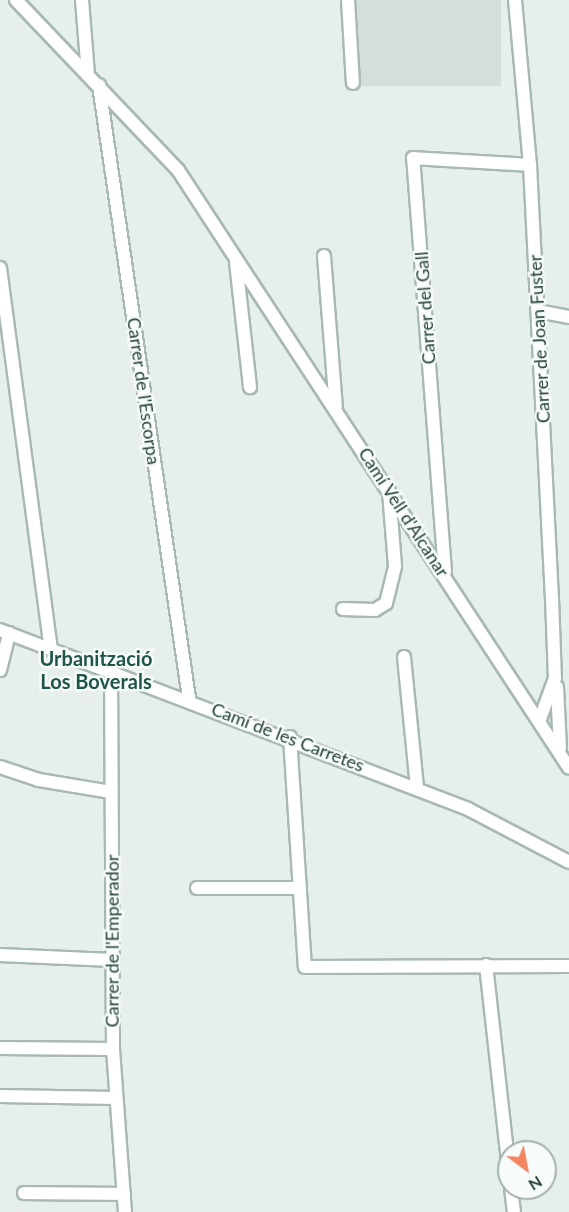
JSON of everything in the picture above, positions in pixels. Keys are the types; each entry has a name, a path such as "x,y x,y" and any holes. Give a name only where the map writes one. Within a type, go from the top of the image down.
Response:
{"street":[{"name":"Camí Vell d'Alcanar","path":"15,0 99,85 178,170 542,721 569,768"},
{"path":"82,0 88,75"},
{"path":"348,0 353,83"},
{"name":"Carrer de Joan Fuster","path":"515,0 530,165 560,749"},
{"name":"Carrer de l'Escorpa","path":"99,85 189,698"},
{"name":"Carrer del Gall","path":"445,575 413,158 530,165"},
{"path":"324,256 336,410"},
{"name":"Camí Vell d'Alcanar","path":"236,258 250,387"},
{"path":"0,268 51,648"},
{"path":"538,311 569,317"},
{"path":"343,609 375,610 386,603 395,566 389,490"},
{"path":"0,670 5,631"},
{"name":"Camí de les Carretes","path":"5,631 189,698 417,788 569,862"},
{"path":"404,657 417,788"},
{"name":"Carrer de l'Emperador","path":"111,669 113,1049 125,1212"},
{"path":"531,705 540,704 555,678"},
{"name":"Carrer de Joan Fuster","path":"542,721 555,678"},
{"path":"542,721 559,704"},
{"path":"290,737 305,966 569,966"},
{"path":"0,767 39,780 111,792"},
{"path":"197,888 300,888"},
{"path":"0,955 112,960"},
{"path":"486,965 505,1140"},
{"path":"0,1048 113,1049"},
{"path":"0,1096 116,1098"},
{"path":"24,1193 123,1194"}],"shaded area":[{"path":"354,0 501,0 501,86 354,86"}],"district":[{"name":"Urbanització Los Boverals","path":"96,670"}]}
